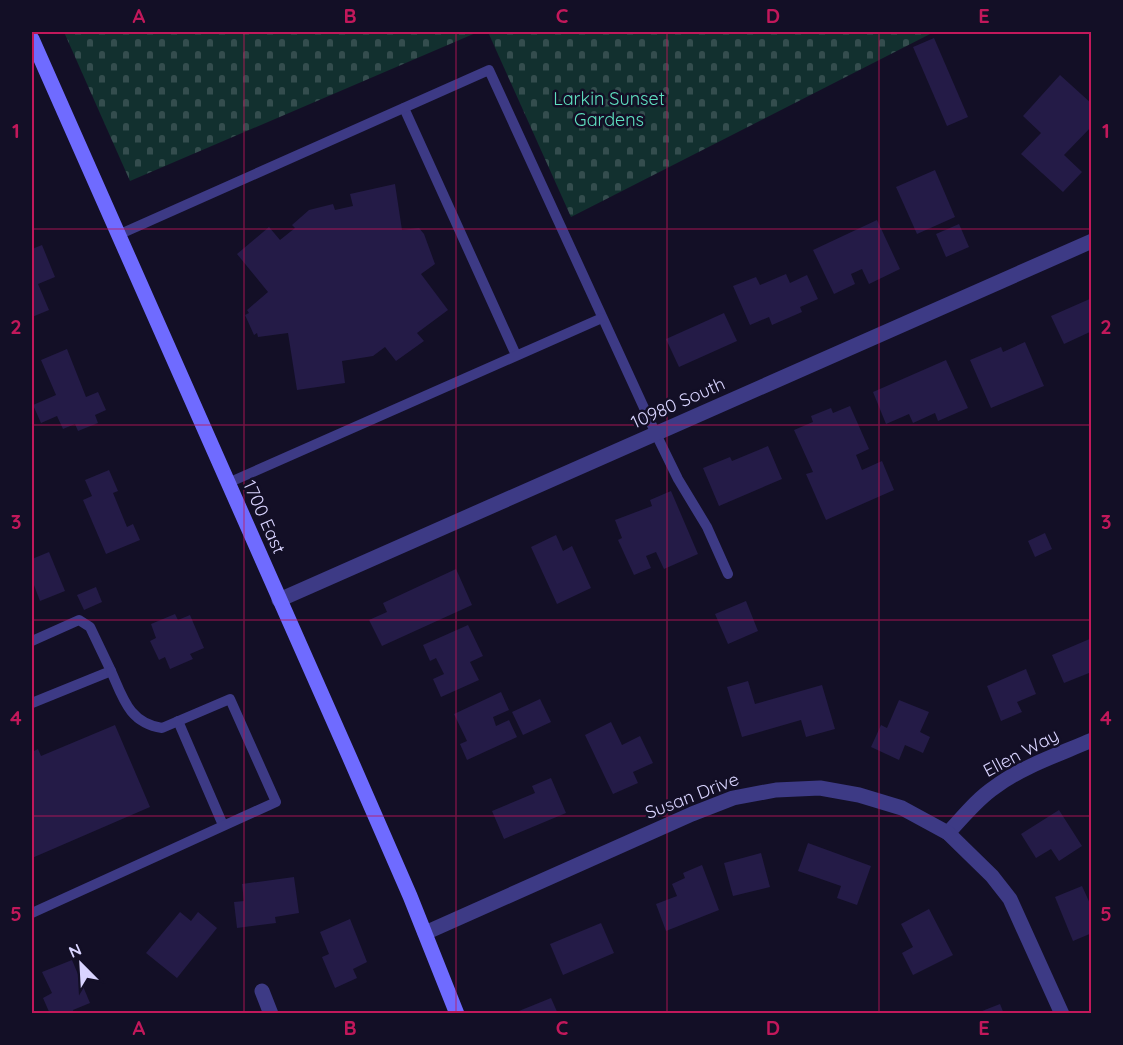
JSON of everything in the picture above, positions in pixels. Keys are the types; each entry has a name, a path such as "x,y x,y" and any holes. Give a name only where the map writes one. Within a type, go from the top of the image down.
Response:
{"main road":[{"name":"1700 East","path":"32,39 358,777 457,1014"}],"street":[{"name":"10980 South","path":"279,600 1092,241"},
{"name":"Ellen Way","path":"948,833 995,786 1092,740"},
{"name":"Susan Drive","path":"424,933 733,798 776,790 820,788 859,795 902,808 948,833 992,876 1010,899 1062,1014"},
{"path":"262,991 271,1014"}],"lane":[{"path":"118,235 489,70 656,434 678,478 707,527 728,574"},
{"path":"404,108 516,356"},
{"path":"228,483 602,318"},
{"path":"32,640 79,620 90,627 132,714 142,722 162,728 230,699 276,802 32,913"},
{"path":"32,704 111,671"},
{"path":"178,722 223,825"}],"green space":[{"path":"64,32 478,32 130,181"},
{"name":"Larkin Sunset Gardens","path":"488,32 934,32 571,217"}],"building":[{"path":"934,38 968,117 947,126 913,47"},
{"path":"1060,75 1092,104 1092,126 1064,155 1082,172 1063,192 1021,154 1041,133 1023,116"},
{"path":"935,170 955,217 917,234 896,187"},
{"path":"395,184 402,230 419,228 424,234 435,264 421,274 448,310 417,333 424,341 396,361 385,347 373,356 342,361 345,383 297,390 288,333 258,337 257,333 254,335 245,315 249,313 247,310 268,292 237,254 269,227 280,240 295,228 292,225 309,210 333,204 335,210 353,206 350,194"},
{"path":"877,220 900,269 869,284 862,269 851,274 855,284 834,294 813,250"},
{"path":"959,224 969,247 946,257 936,234"},
{"path":"42,245 55,277 38,284 49,310 32,317 32,249"},
{"path":"786,274 790,283 807,275 818,299 800,307 802,312 772,325 769,317 750,325 733,286 756,277 760,285"},
{"path":"1092,298 1092,331 1064,344 1051,316"},
{"path":"724,313 737,341 679,367 666,339"},
{"path":"1025,342 1044,386 991,408 970,360 1001,347 1003,352"},
{"path":"67,349 86,397 98,392 106,410 95,415 98,423 78,431 75,424 63,429 57,416 41,423 33,405 56,395 41,360"},
{"path":"946,360 968,408 938,421 935,413 913,423 909,414 886,424 873,392"},
{"path":"850,406 869,449 856,455 862,470 882,461 894,490 826,520 806,474 813,472 794,430 813,422 811,416 831,408 833,413"},
{"path":"768,446 782,479 719,506 703,468 730,457 732,461"},
{"path":"109,470 118,491 113,493 127,527 133,524 140,540 106,554 83,500 92,496 85,480"},
{"path":"671,491 698,554 664,569 656,552 646,556 651,568 634,575 618,540 622,538 615,520 652,506 650,500"},
{"path":"1045,533 1052,549 1035,557 1028,541"},
{"path":"556,535 563,551 572,546 591,588 557,604 531,547"},
{"path":"49,552 65,591 40,601 32,580 32,559"},
{"path":"456,569 472,605 382,646 369,620 387,612 383,603"},
{"path":"96,587 102,602 84,610 77,595"},
{"path":"746,601 758,631 728,644 715,614"},
{"path":"175,614 178,620 190,615 204,648 190,654 193,659 170,669 165,657 159,660 150,641 156,638 151,624"},
{"path":"468,625 483,656 470,662 479,680 441,697 433,679 444,674 436,658 430,661 423,645"},
{"path":"1092,638 1092,680 1089,673 1064,683 1052,655"},
{"path":"1026,669 1036,694 1017,702 1022,712 1001,721 987,686"},
{"path":"748,681 755,704 822,685 835,729 806,737 801,720 742,737 727,687"},
{"path":"501,692 509,710 493,717 496,726 509,720 517,737 467,760 460,744 467,741 454,714"},
{"path":"540,699 551,722 523,735 512,712"},
{"path":"899,700 929,712 920,732 930,737 923,753 905,745 899,760 871,747 881,725 887,728"},
{"path":"611,722 622,745 640,736 653,763 633,772 638,783 613,794 585,735"},
{"path":"115,725 150,807 32,858 32,752 38,749 41,756"},
{"path":"551,778 566,813 504,839 492,811 535,793 532,786"},
{"path":"1059,810 1082,846 1059,861 1051,849 1036,858 1021,834"},
{"path":"808,843 871,866 857,905 837,898 841,886 798,871"},
{"path":"761,853 770,887 733,896 724,863"},
{"path":"702,865 719,910 666,931 656,904 677,896 672,884 685,878 683,873"},
{"path":"294,877 299,913 275,917 276,923 237,928 234,902 244,901 242,884"},
{"path":"1082,886 1092,908 1092,933 1073,941 1055,897"},
{"path":"929,909 953,955 913,975 902,953 913,947 901,924"},
{"path":"180,912 191,921 198,912 217,928 177,978 146,953"},
{"path":"350,919 367,962 353,969 357,978 335,988 322,957 329,954 320,932"},
{"path":"601,923 614,953 563,975 550,944"},
{"path":"72,960 90,1003 73,1010 74,1014 50,1014 43,998 52,993 42,972"},
{"path":"551,998 558,1014 514,1014 514,1013"},
{"path":"1000,1004 1004,1014 977,1014 977,1013"}]}
